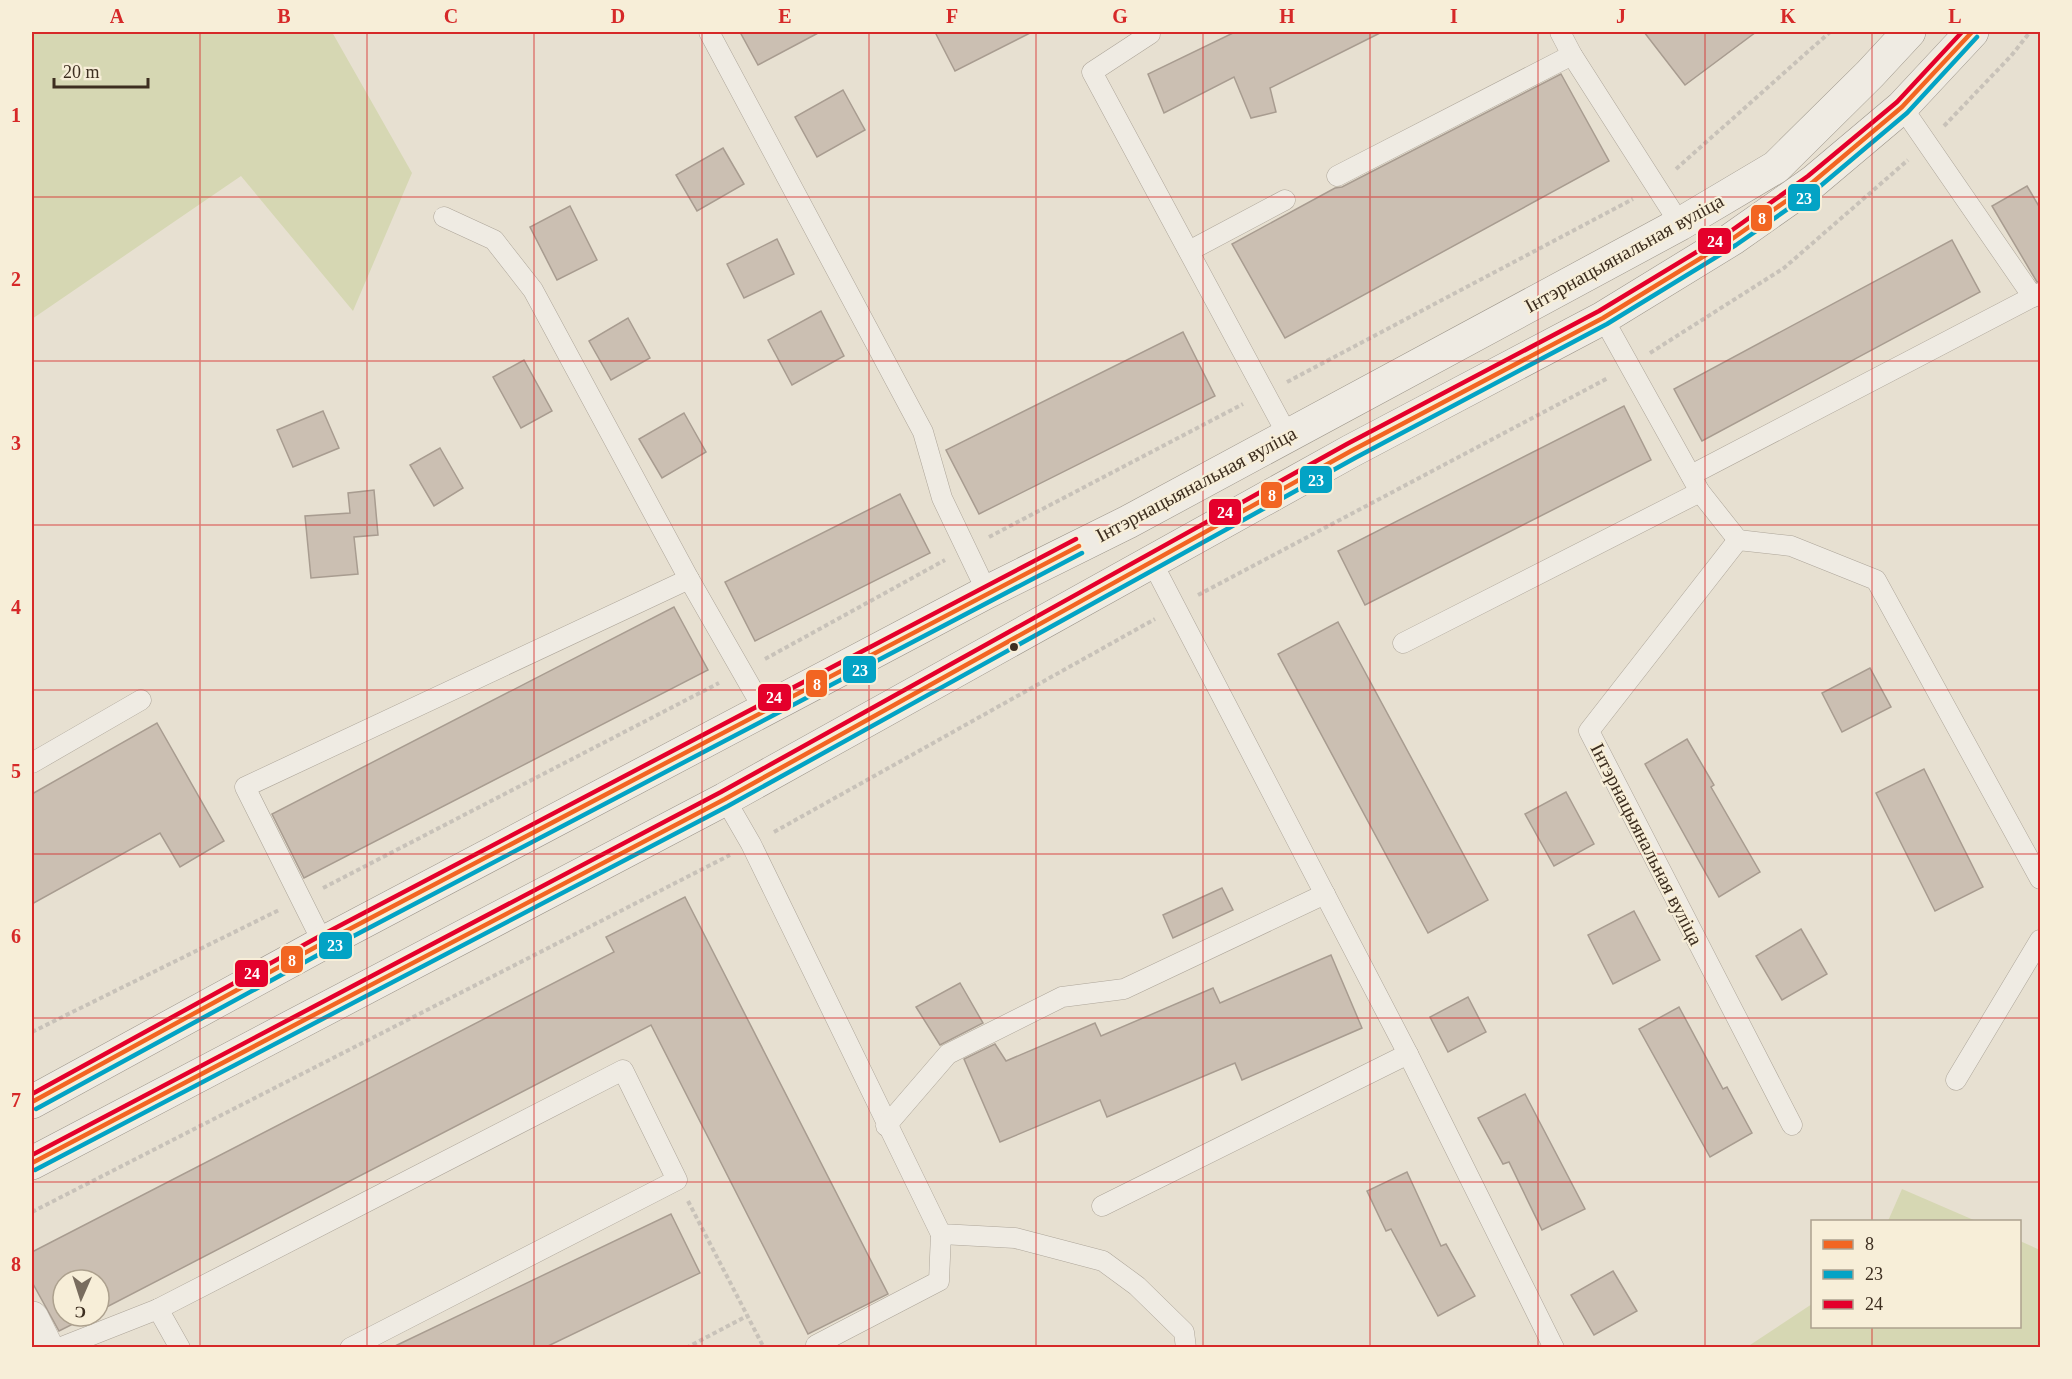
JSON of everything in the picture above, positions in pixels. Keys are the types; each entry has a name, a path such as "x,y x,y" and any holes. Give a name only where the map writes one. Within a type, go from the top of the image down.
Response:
{"main road":[{"name":"Інтэрнацыянальная вуліца","path":"32,1102 323,943 987,592 1128,522 1287,434 1680,224 1776,167 1909,32"},
{"name":"Інтэрнацыянальная вуліца","path":"32,1163 725,799 1351,451 1603,318 1759,220 1813,182 1902,107 1972,32"},
{"path":"1870,74 1902,107"},
{"path":"1128,522 1152,562"},
{"path":"32,1318 47,1347"}],"lane":[{"path":"709,32 923,432 942,498 987,592"},
{"path":"1152,32 1092,72 1287,434"},
{"path":"1560,32 1572,56 1680,224"},
{"path":"1337,176 1572,56"},
{"path":"1403,643 2037,295 1902,107"},
{"path":"1189,251 1285,200"},
{"path":"444,217 494,240 533,290 689,579 764,710"},
{"path":"1603,318 1695,483 1738,540 1791,546 1876,580 2040,879"},
{"name":"Інтэрнацыянальная вуліца","path":"1738,540 1589,731 1792,1125"},
{"path":"1152,562 1408,1054 1554,1347"},
{"path":"323,943 245,787 689,579"},
{"path":"32,763 141,700"},
{"path":"725,799 751,844 940,1234 939,1281 816,1345"},
{"path":"886,1126 948,1054 1062,997 1124,989 1325,894"},
{"path":"1956,1080 2040,940"},
{"path":"1102,1206 1408,1054"},
{"path":"59,1347 158,1309 623,1070 677,1180 350,1347"},
{"path":"940,1234 1015,1238 1103,1261 1137,1286 1184,1332 1186,1347"},
{"path":"158,1309 180,1347"}],"path":[{"path":"32,1212 751,844 1177,607 1630,366 1784,268 1928,144 2011,56 2030,32"},
{"path":"677,1180 764,1347"},
{"path":"686,1347 747,1316"}],"green space":[{"path":"32,32 332,32 412,173 353,311 241,176 32,319"},
{"path":"1902,1189 1974,1220 1888,1220"},
{"path":"2021,1241 2040,1250 2040,1347 1747,1347 1811,1305 1811,1328 2021,1328"}],"building":[{"path":"740,32 820,32 758,65"},
{"path":"935,32 1032,32 955,71"},
{"path":"1235,32 1382,32 1270,88 1276,112 1251,118 1234,77 1164,113 1148,74"},
{"path":"1644,32 1756,32 1685,85"},
{"path":"1561,74 1609,161 1285,338 1232,244 1335,188 1342,187"},
{"path":"843,90 865,130 817,157 795,117"},
{"path":"723,148 744,184 697,211 676,175"},
{"path":"2027,186 2040,208 2040,281 2037,282 1992,206"},
{"path":"570,206 597,260 557,280 530,227"},
{"path":"777,239 794,274 744,298 727,264"},
{"path":"1952,240 1980,292 1702,441 1674,389"},
{"path":"821,311 844,356 792,385 768,340"},
{"path":"628,318 650,358 611,380 589,341"},
{"path":"1183,332 1215,396 979,514 946,450"},
{"path":"524,360 552,411 521,428 493,377"},
{"path":"1624,406 1651,460 1365,605 1338,551"},
{"path":"323,411 339,448 293,467 277,430"},
{"path":"684,413 706,452 662,478 639,439"},
{"path":"440,448 463,488 434,506 410,465"},
{"path":"374,490 378,535 354,537 358,574 311,578 305,516 350,513 348,493"},
{"path":"900,494 930,553 755,641 725,582"},
{"path":"674,607 708,670 304,878 272,814"},
{"path":"1338,622 1488,900 1428,933 1278,654"},
{"path":"1870,668 1891,707 1842,732 1822,693"},
{"path":"157,723 224,841 180,867 160,833 32,904 32,794"},
{"path":"1687,739 1714,785 1711,787 1760,872 1719,897 1645,764"},
{"path":"1924,769 1983,887 1935,911 1876,793"},
{"path":"1566,792 1594,844 1554,866 1525,814"},
{"path":"1222,888 1233,910 1173,938 1163,915"},
{"path":"685,897 888,1294 808,1334 651,1025 111,1305 111,1268 51,1268 51,1316 32,1282 32,1252 614,952 606,937"},
{"path":"1634,911 1660,960 1613,984 1588,935"},
{"path":"1801,929 1827,974 1782,1000 1756,956"},
{"path":"1331,955 1362,1028 1242,1080 1235,1063 1107,1117 1100,1100 1000,1142 964,1059 995,1044 1006,1061 1095,1023 1101,1036 1213,988 1220,1003"},
{"path":"960,983 983,1023 940,1045 916,1007"},
{"path":"1468,997 1486,1032 1448,1052 1430,1017"},
{"path":"1679,1007 1723,1089 1727,1087 1752,1133 1710,1157 1639,1029"},
{"path":"1525,1094 1585,1209 1542,1230 1509,1162 1503,1164 1478,1118"},
{"path":"1407,1172 1441,1246 1446,1244 1475,1296 1438,1316 1391,1229 1386,1231 1367,1191"},
{"path":"671,1214 700,1273 546,1347 393,1347"},
{"path":"1613,1271 1637,1311 1594,1335 1571,1295"}],"transit line":[{"name":"24","path":"32,1155 721,792 1347,444 1599,311 1728,233 1808,176 1897,102 1962,32"},
{"name":"8","path":"32,1163 725,799 1351,451 1603,318 1732,239 1813,182 1902,107 1972,32"},
{"name":"23","path":"35,1170 728,806 1355,458 1607,324 1736,245 1818,188 1907,113 1977,37"},
{"name":"24","path":"32,1094 320,936 1076,539"},
{"name":"8","path":"32,1102 323,943 1079,546"},
{"name":"23","path":"36,1109 327,950 1082,553"}]}
